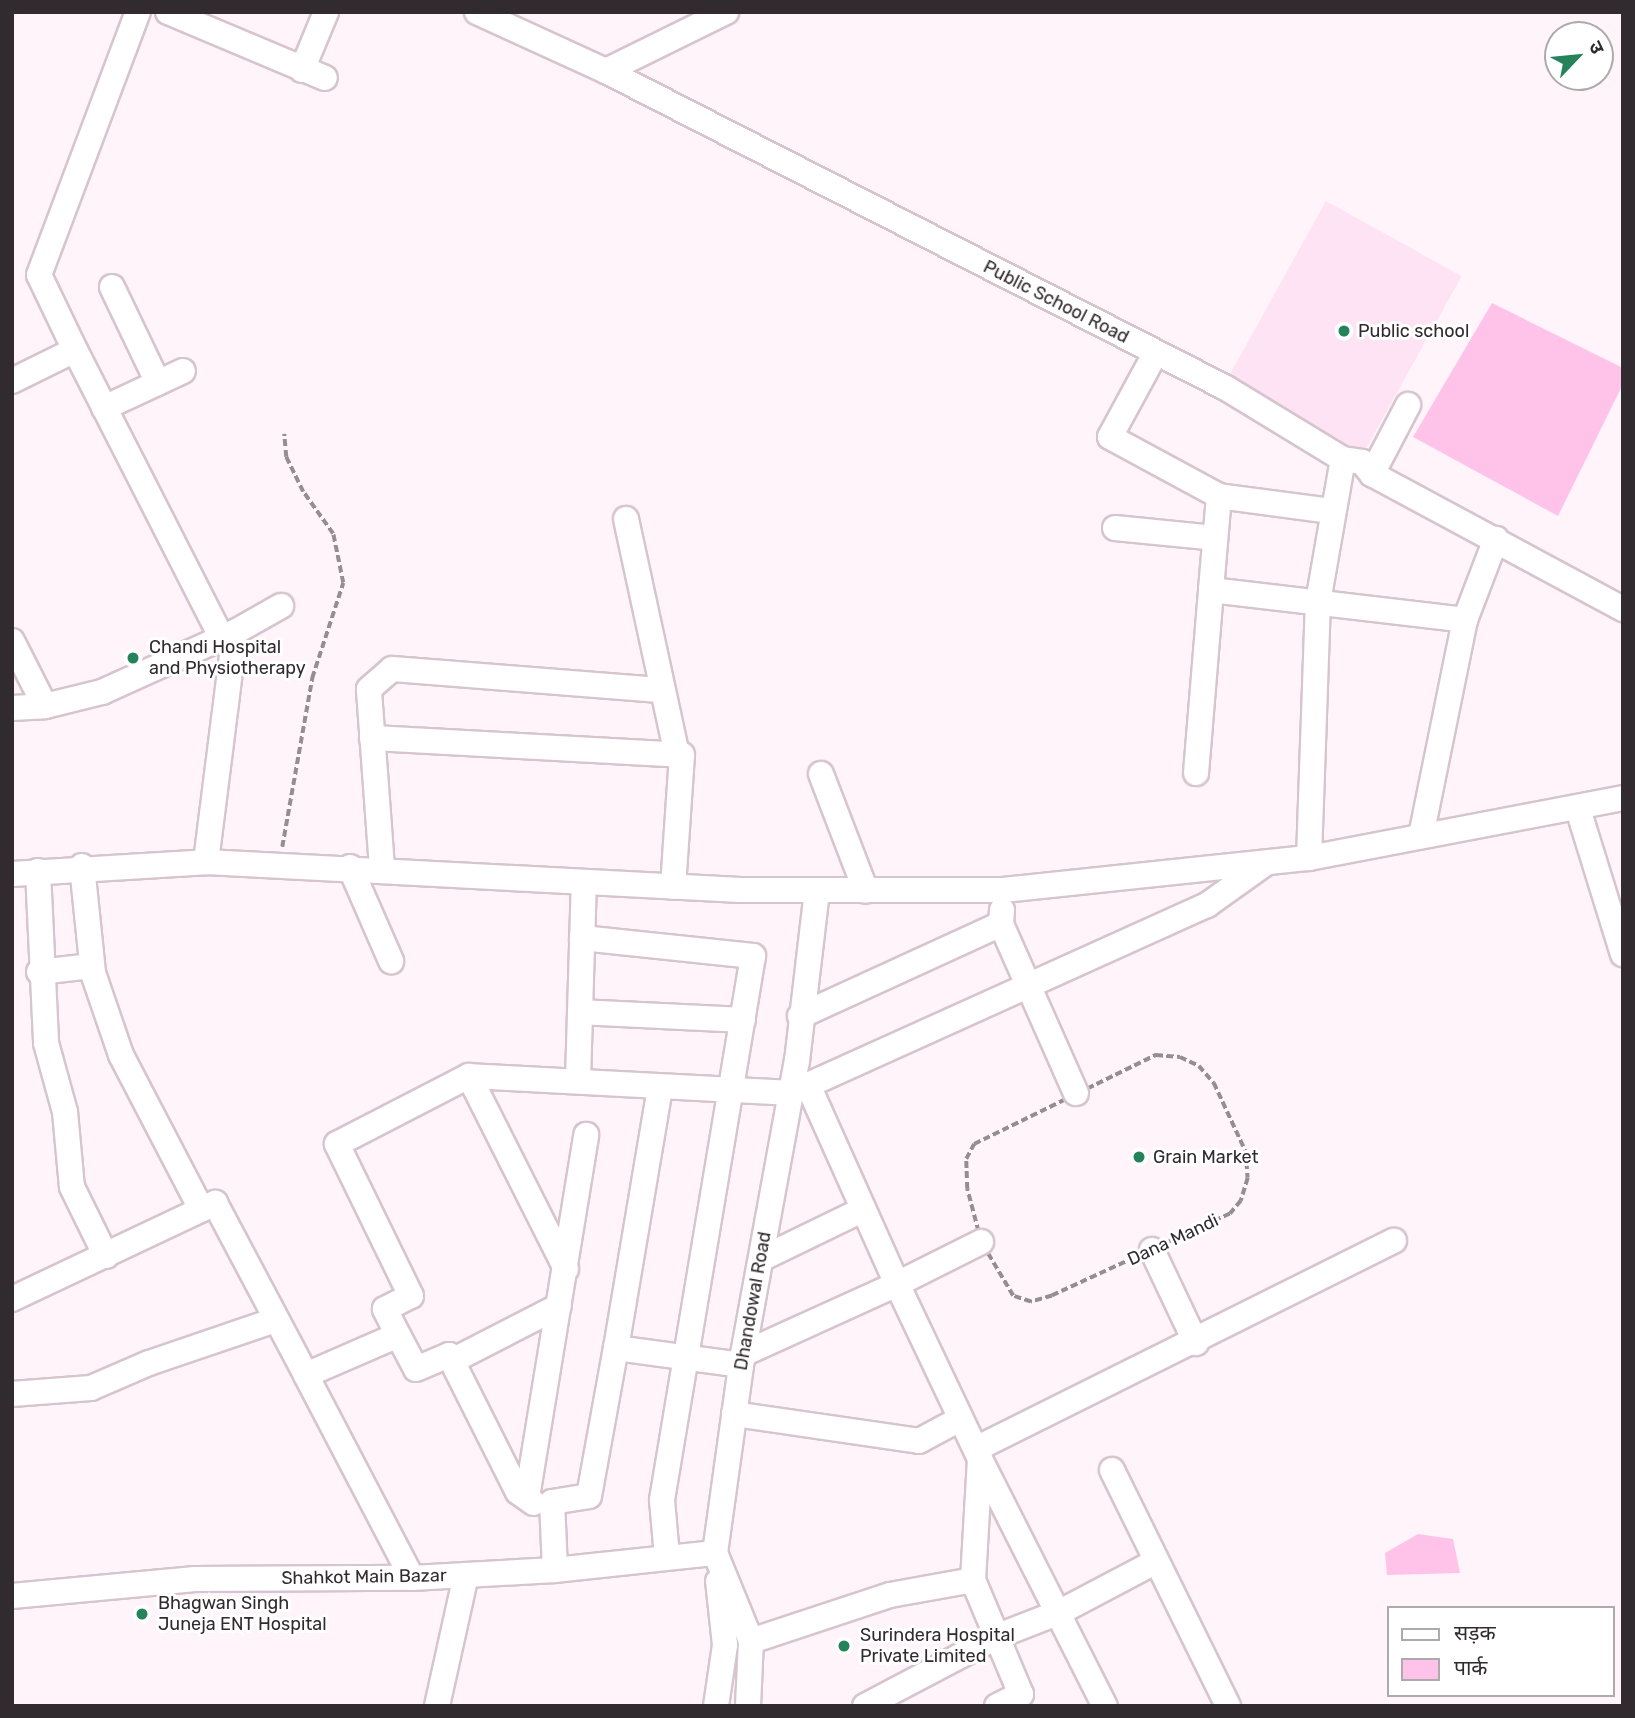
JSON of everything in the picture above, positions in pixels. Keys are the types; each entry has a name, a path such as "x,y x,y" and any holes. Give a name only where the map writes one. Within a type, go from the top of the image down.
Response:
{"street":[{"path":"138,12 39,275 104,408 229,635 206,862"},
{"path":"168,12 314,74 326,12"},
{"name":"Public School Road","path":"477,12 606,71 1226,388 1343,459 1362,462 1372,474 1623,609"},
{"path":"606,71 726,12"},
{"path":"112,286 158,383"},
{"path":"12,381 75,350"},
{"path":"1155,354 1110,437 1219,496 1331,511"},
{"path":"104,408 183,371"},
{"path":"1372,474 1408,405"},
{"path":"1309,858 1318,602 1331,511 1343,459"},
{"path":"1196,773 1219,496"},
{"path":"626,519 660,690 677,755"},
{"path":"1115,528 1215,538"},
{"path":"1421,836 1465,620 1496,539"},
{"path":"1211,590 1465,620"},
{"path":"12,708 45,706 102,692 229,635 281,606"},
{"path":"12,641 45,706"},
{"path":"382,868 369,689 392,669 660,690"},
{"path":"372,738 682,755 673,887"},
{"path":"821,774 866,891"},
{"path":"12,874 82,866 206,862 279,863 673,887 817,891 1003,890 1309,858 1623,798"},
{"path":"1578,808 1623,954"},
{"path":"660,1087 589,1496 536,1504 518,1492 449,1355 416,1369 385,1309 411,1296 337,1144 469,1076 578,1080 731,1093 799,1089 1207,905 1268,862"},
{"path":"82,866 92,966 121,1055 201,1209"},
{"path":"350,867 391,961"},
{"path":"38,871 39,972 46,1043 65,1112 72,1187 106,1256"},
{"path":"578,1080 584,882"},
{"path":"1003,890 1002,924 1076,1093"},
{"path":"817,891 800,1016 797,1061 799,1089 864,1209 960,1419 1060,1612 1105,1706"},
{"path":"800,1016 1002,924"},
{"path":"582,938 753,956 662,1500 667,1557"},
{"path":"39,972 92,966"},
{"path":"580,1012 743,1020"},
{"path":"469,1076 566,1269"},
{"name":"Dhandowal Road","path":"716,1706 725,1646 715,1553 742,1359 799,1089"},
{"path":"527,1497 586,1135"},
{"path":"12,1299 215,1203 412,1578"},
{"path":"761,1259 864,1209"},
{"path":"978,1454 1394,1241"},
{"path":"616,1348 686,1358 742,1359 981,1242"},
{"path":"1152,1250 1196,1343"},
{"path":"452,1361 559,1306"},
{"path":"12,1394 91,1388 149,1363 275,1320"},
{"path":"306,1375 398,1335"},
{"path":"734,1415 919,1441 960,1419"},
{"path":"978,1454 973,1580 1024,1700 997,1706"},
{"path":"1112,1470 1228,1706"},
{"path":"552,1502 555,1570"},
{"path":"715,1553 751,1641 748,1706"},
{"name":"Shahkot Main Bazar","path":"12,1596 195,1579 412,1578 555,1570 715,1553"},
{"path":"865,1706 998,1636 1060,1612 1155,1562"},
{"path":"437,1706 466,1575"},
{"path":"751,1641 890,1595 973,1580"}],"path":[{"path":"279,863 312,678 343,583 333,534 297,481 286,457 284,434"},
{"name":"Dana Mandi","path":"1156,1055 1180,1057 1199,1066 1214,1083 1246,1152 1248,1178 1241,1201 1230,1214 1031,1302 1013,1296 981,1242 967,1189 966,1158 974,1144 1076,1093 1156,1055"}],"shaded area":[{"name":"Public school","path":"1326,201 1462,276 1359,462 1223,386"}],"green space":[{"path":"1492,303 1623,368 1623,384 1558,516 1413,437"},
{"path":"1418,1534 1453,1539 1460,1573 1387,1575 1385,1553"}],"place":[{"name":"Public school","path":"1344,331"},
{"name":"Chandi Hospital and Physiotherapy","path":"133,658"},
{"name":"Grain Market","path":"1139,1157"},
{"name":"Bhagwan Singh Juneja ENT Hospital","path":"142,1614"},
{"name":"Surindera Hospital Private Limited","path":"844,1646"}]}
